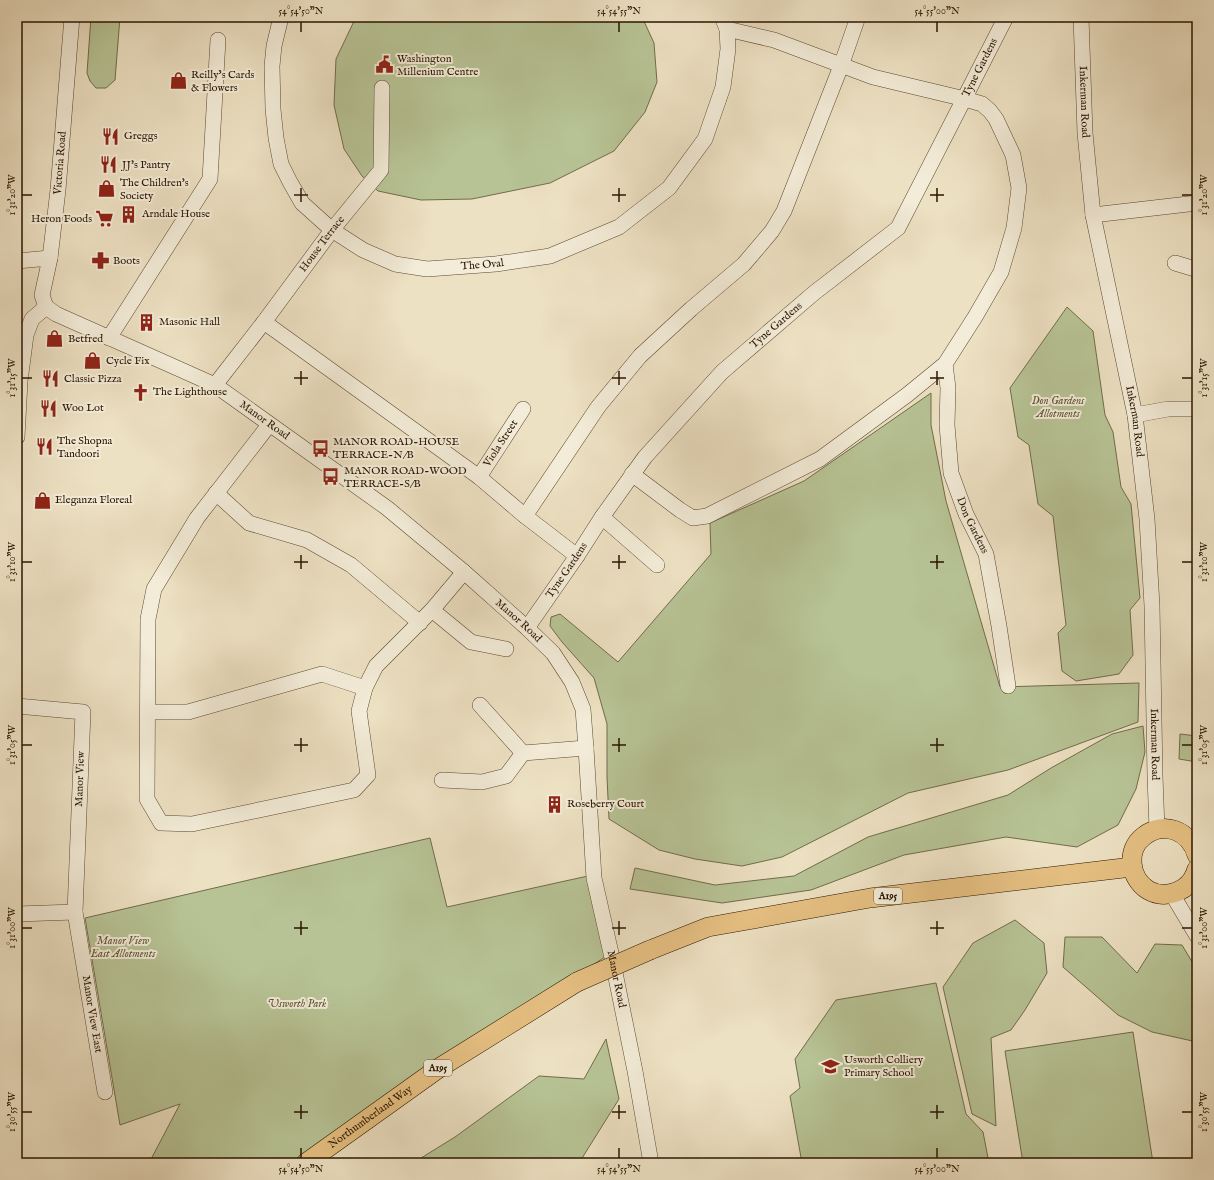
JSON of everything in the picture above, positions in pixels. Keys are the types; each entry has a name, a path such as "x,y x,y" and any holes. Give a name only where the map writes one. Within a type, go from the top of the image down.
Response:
{"main road":[{"path":"1197,855 1195,848 1189,839 1180,832 1169,828 1157,829 1144,836 1136,844 1132,855 1132,867 1140,884 1149,891 1160,895 1172,894 1185,888 1193,880 1197,869"},
{"name":"Northumberland Way","path":"306,1163 439,1068 576,982 708,927 870,898 1132,867"}],"street":[{"name":"Victoria Road","path":"46,307 42,295 50,258 58,190 72,17"},
{"name":"The Oval","path":"281,17 274,46 272,66 273,109 276,138 281,164 302,203 332,230 363,250 395,264 427,269 496,264 550,256 619,227 669,188 705,139 723,87 728,49 725,23"},
{"path":"525,516 598,407 640,356 691,309 744,264 772,231 784,211 841,66 858,17"},
{"name":"Tyne Gardens","path":"527,628 632,474 645,457 722,372 814,293 898,228 1006,17"},
{"name":"Inkerman Road","path":"1081,17 1085,133 1093,215 1135,415 1147,519 1152,606 1157,829"},
{"path":"632,474 693,518 707,516 820,459 907,395 945,364 1001,272 1014,228 1019,188 1013,155 996,119 982,104 873,77 725,23"},
{"path":"109,338 210,179 218,40"},
{"name":"House Terrace","path":"215,385 332,230 381,170 382,88"},
{"path":"1093,215 1197,203"},
{"path":"17,261 50,258"},
{"path":"1176,263 1196,272"},
{"path":"17,437 20,381 26,335 32,319 46,307"},
{"name":"Manor Road","path":"46,307 56,314 215,385 387,508 464,572 553,653 572,682 583,709 594,878 635,1071 651,1163"},
{"path":"264,322 479,477 525,516 577,556"},
{"name":"Don Gardens","path":"945,364 948,388 948,425 951,473 966,514 986,554 1008,686"},
{"name":"Viola Street","path":"479,477 523,409"},
{"path":"1135,415 1168,410 1197,409"},
{"path":"270,425 197,518 154,589 148,619 147,799 161,823 192,824 354,790 368,775 359,711 365,688 376,666 420,623 464,572"},
{"path":"216,493 249,523 307,540 351,565 420,623"},
{"path":"602,517 657,565"},
{"path":"432,610 471,642 506,649"},
{"path":"148,712 188,712 322,674 365,688"},
{"path":"480,705 523,754"},
{"name":"Manor View","path":"17,706 83,712 75,912"},
{"path":"442,780 482,782 506,776 523,754 586,748"},
{"path":"1172,894 1197,936"},
{"path":"17,914 75,912"},
{"name":"Manor View East","path":"75,912 105,1092"}],"green space":[{"path":"91,17 120,17 115,80 106,88 96,88 90,81 87,73"},
{"path":"356,17 642,17 654,43 657,82 645,112 614,151 550,183 472,199 421,200 378,191 362,176 344,149 334,105 336,59"},
{"name":"Don Gardens Allotments","path":"1067,307 1093,331 1105,415 1113,432 1121,487 1131,504 1140,598 1130,610 1133,655 1119,674 1076,681 1062,671 1058,633 1066,625 1053,516 1038,504 1029,445 1018,437 1010,388"},
{"path":"931,393 931,425 946,501 1000,687 1139,683 1138,722 1008,770 908,793 782,857 742,866 695,859 659,850 609,819 607,724 594,678 550,626 551,617 560,614 618,662 711,554 710,523 804,481"},
{"path":"1143,726 1145,752 1136,789 1118,825 1077,847 1006,837 904,855 811,890 722,903 630,889 635,868 715,885 794,876 868,837 1008,795 1051,768 1112,734"},
{"path":"1180,734 1197,736 1197,762 1179,759"},
{"name":"Usworth Park","path":"430,838 447,907 588,876 611,953 291,1163 149,1163 180,1104 120,1125 85,918"},
{"path":"1015,920 1044,943 1047,973 1011,1030 991,1038 996,1126 972,1114 943,987 973,943"},
{"path":"1065,937 1102,937 1137,973 1155,944 1182,945 1197,970 1197,1042 1152,1032 1118,1015 1063,967"},
{"path":"936,983 966,1114 983,1132 989,1163 802,1163 790,1096 800,1088 795,1059 836,1000"},
{"path":"1133,1032 1153,1163 1023,1163 1005,1051"},
{"path":"606,1039 619,1099 579,1163 413,1163 455,1137 539,1076 584,1079"}],"place":[{"name":"Washington Millenium Centre","path":"384,65"},
{"name":"Reilly’s Cards & Flowers","path":"178,81"},
{"name":"Greggs","path":"111,136"},
{"name":"JJ's Pantry","path":"109,165"},
{"name":"The Children's Society","path":"107,189"},
{"name":"Arndale House","path":"129,214"},
{"name":"Heron Foods","path":"105,219"},
{"name":"Boots","path":"100,261"},
{"name":"Masonic Hall","path":"146,322"},
{"name":"Betfred","path":"55,339"},
{"name":"Cycle Fix","path":"93,361"},
{"name":"Classic Pizza","path":"51,379"},
{"name":"The Lighthouse","path":"140,392"},
{"name":"Woo Lot","path":"49,408"},
{"name":"The Shopna Tandoori","path":"44,447"},
{"name":"MANOR ROAD-HOUSE TERRACE-N/B","path":"320,448"},
{"name":"MANOR ROAD-WOOD TERRACE-S/B","path":"331,477"},
{"name":"Eleganza Floreal","path":"42,500"},
{"name":"Roseberry Court","path":"554,804"},
{"name":"Usworth Colliery Primary School","path":"831,1066"}],"park label":[{"name":"Manor View East Allotments","path":"123,947"}]}
